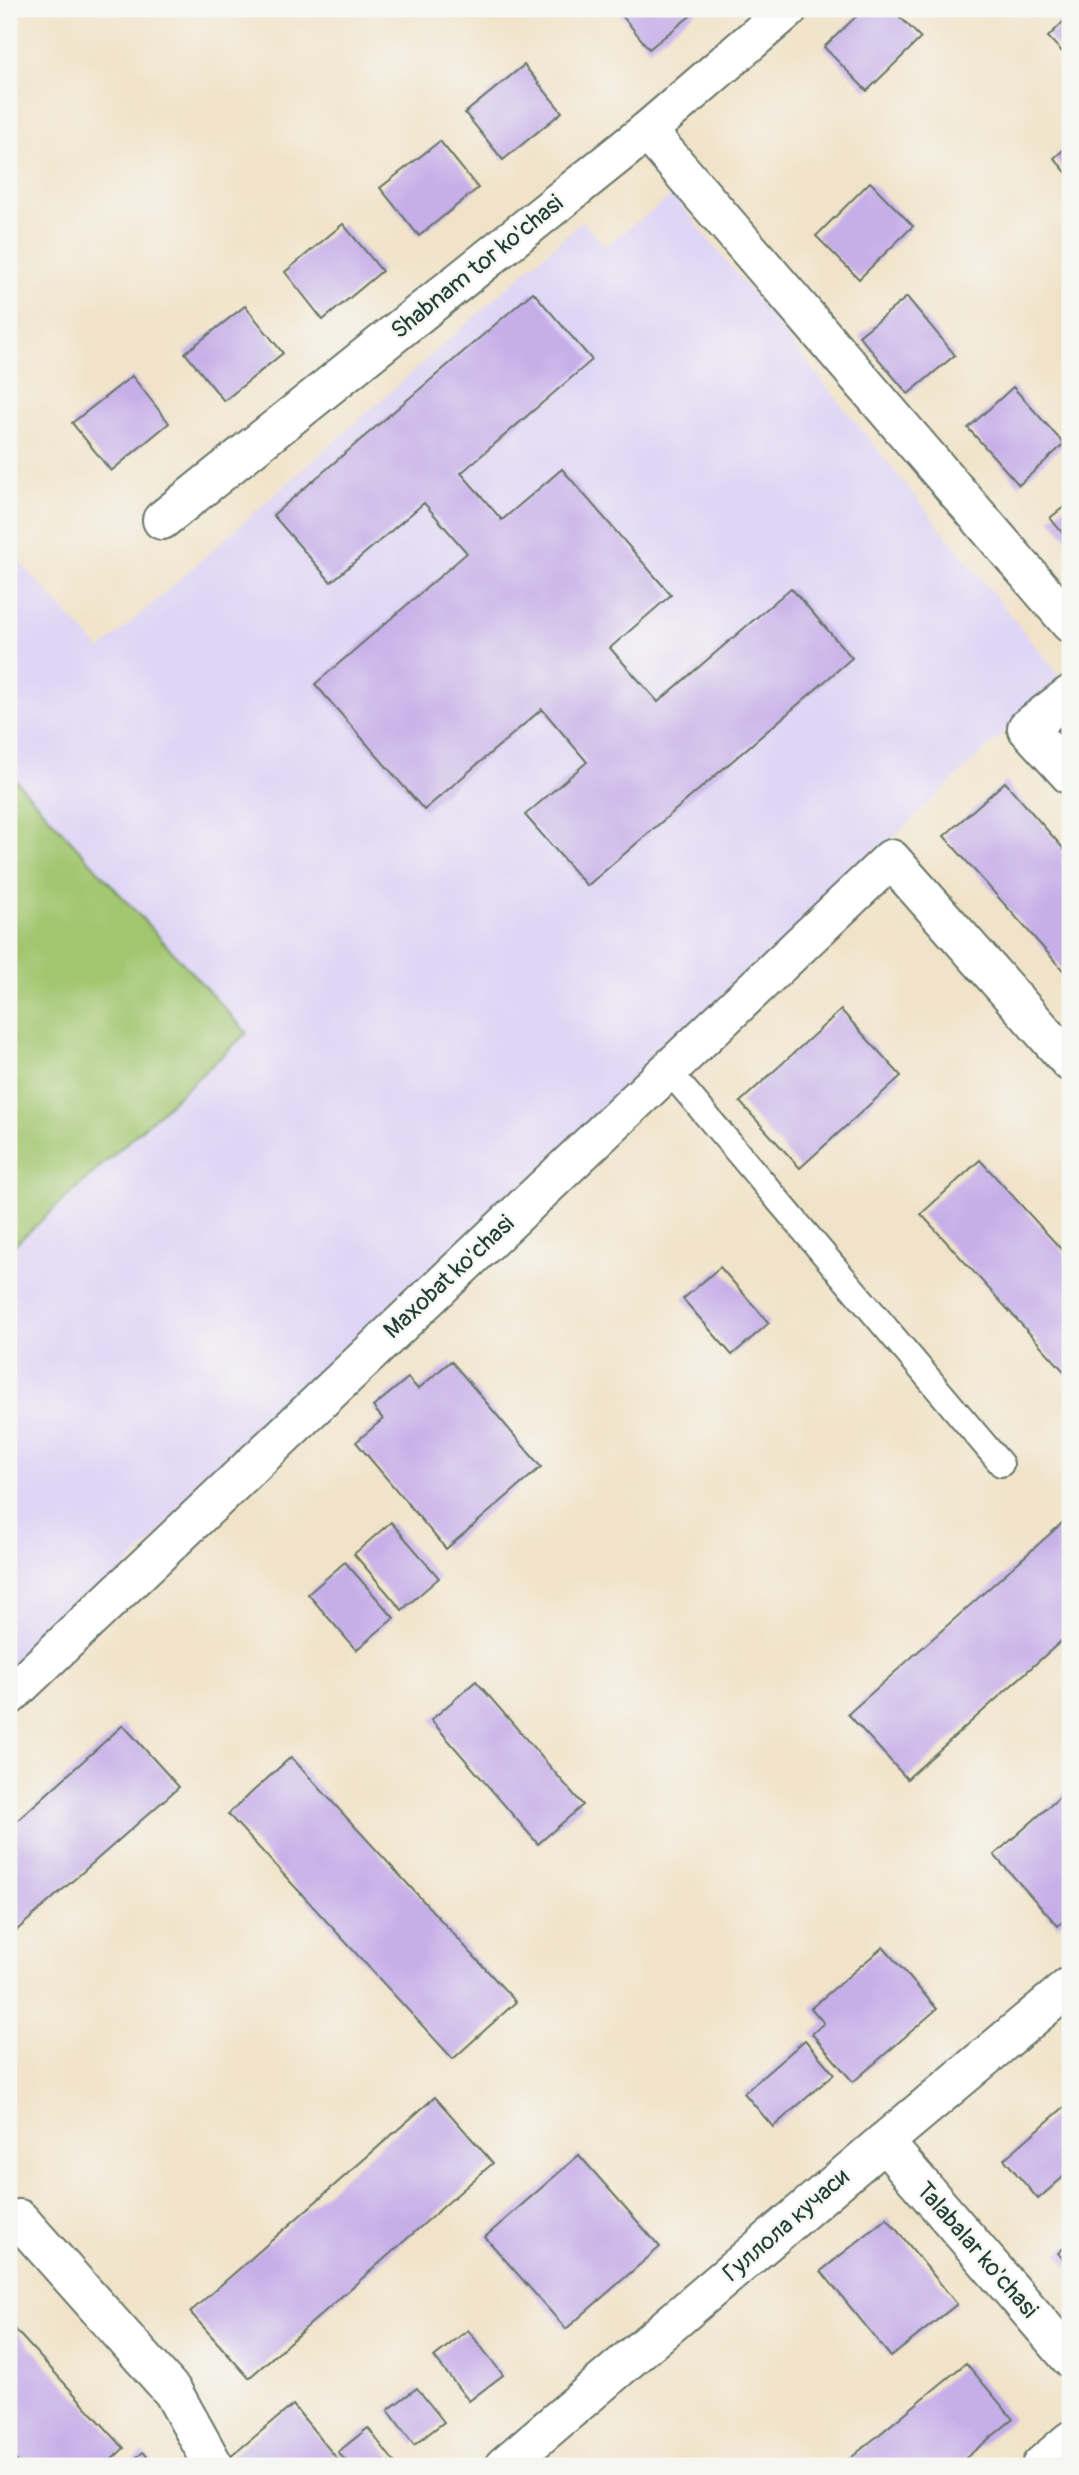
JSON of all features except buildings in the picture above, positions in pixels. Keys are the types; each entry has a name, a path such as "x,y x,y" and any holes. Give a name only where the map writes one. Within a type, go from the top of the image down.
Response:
{"street":[{"name":"Shabnam tor ko'chasi","path":"162,520 647,131 788,9"},
{"path":"647,131 1070,624"},
{"path":"1070,695 1027,728 1070,775"},
{"name":"Maxobat ko'chasi","path":"9,1696 891,859 1070,1062"},
{"name":"Гуллола кучаси","path":"505,2466 1070,1986"},
{"name":"Talabalar ko'chasi","path":"884,2142 1070,2358"},
{"path":"19,2218 173,2392 214,2466"},
{"path":"1041,2466 1070,2441"}],"lane":[{"path":"668,1070 1001,1464"}],"shaded area":[{"path":"673,195 1061,678 14,1673 9,1668 9,550 100,650 582,221 605,246"}],"green space":[{"path":"9,773 247,1033 9,1250"}]}
